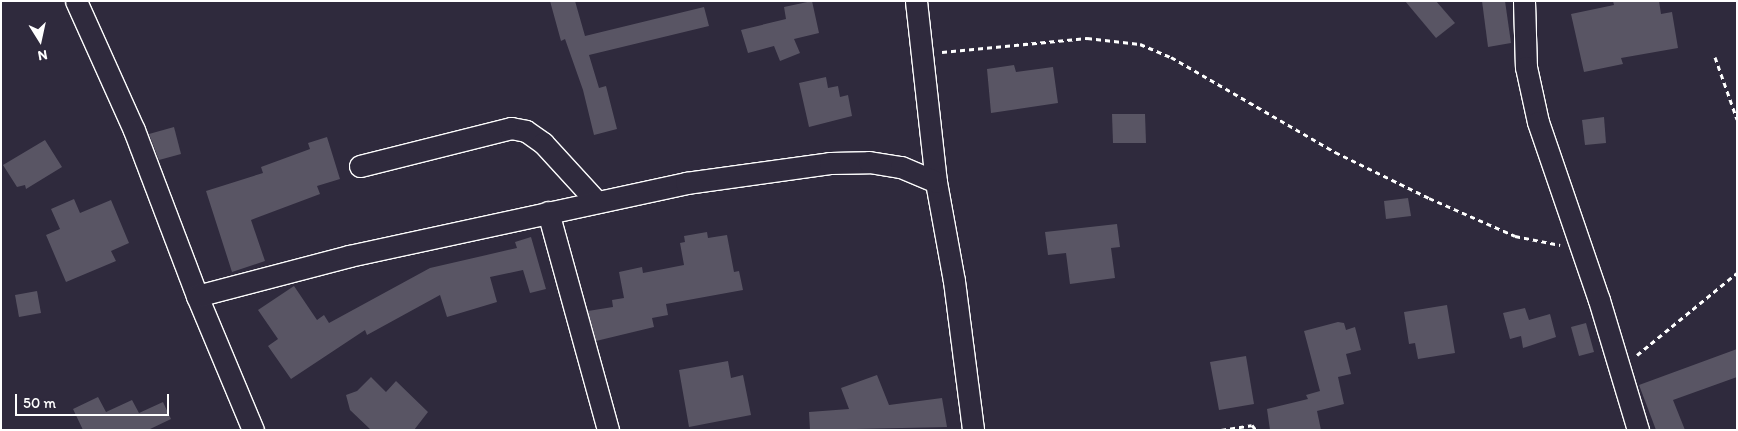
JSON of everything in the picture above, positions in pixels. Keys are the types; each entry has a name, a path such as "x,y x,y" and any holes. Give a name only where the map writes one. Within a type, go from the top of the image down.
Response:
{"street":[{"path":"76,1 134,130 197,296 253,430"},
{"path":"916,1 936,182 954,281 973,430"},
{"path":"1524,1 1526,67 1536,112 1580,249 1600,300 1618,370 1638,430"},
{"path":"360,166 511,128 526,131 543,142 597,202"},
{"path":"197,296 270,274 548,212 686,184 830,164 894,166 936,182"},
{"path":"548,212 608,430"}],"path":[{"path":"922,53 1087,38 1140,44 1171,57 1334,152 1429,198 1515,236 1580,249"},
{"path":"1715,57 1737,120"},
{"path":"1618,370 1737,273"},
{"path":"1222,430 1252,425 1256,430"}],"building":[{"path":"550,1 575,1 585,36 704,7 709,26 589,55 599,88 606,86 617,129 594,135 583,90 565,39 561,41"},
{"path":"812,1 819,33 794,39 800,53 780,61 774,46 748,53 741,30 786,19 784,7"},
{"path":"1405,1 1436,1 1455,23 1436,38"},
{"path":"1482,1 1505,1 1511,43 1488,47"},
{"path":"1613,1 1659,1 1661,14 1672,12 1678,48 1621,58 1623,64 1584,72 1571,14 1614,5"},
{"path":"1014,65 1016,72 1053,67 1058,103 991,113 987,69"},
{"path":"826,77 828,88 838,86 840,97 848,95 852,116 809,127 799,83"},
{"path":"1112,114 1145,114 1146,143 1113,143"},
{"path":"1604,117 1606,143 1585,145 1582,120"},
{"path":"174,127 181,154 159,160 149,134"},
{"path":"327,137 340,179 317,186 320,194 251,220 265,261 232,272 206,191 263,173 261,167 310,149 308,143"},
{"path":"45,140 62,167 26,189 25,185 17,187 3,165"},
{"path":"1408,198 1411,216 1386,219 1384,201"},
{"path":"74,199 80,213 111,200 129,243 111,251 116,261 66,282 46,235 60,229 51,209"},
{"path":"1117,224 1120,247 1111,248 1115,278 1070,284 1066,253 1048,255 1045,232"},
{"path":"707,232 708,238 727,235 734,272 739,271 743,290 666,304 668,315 652,318 654,327 596,341 588,311 613,307 612,300 624,298 619,272 642,267 643,273 684,265 680,243 685,242 684,236"},
{"path":"531,237 546,289 530,293 523,270 490,277 497,302 447,317 440,295 367,335 365,330 291,379 268,346 278,339 258,310 294,286 317,320 324,315 329,323 430,268 517,248 515,242"},
{"path":"37,291 41,313 19,317 15,295"},
{"path":"1447,305 1455,353 1418,359 1415,343 1409,344 1404,312"},
{"path":"1525,308 1529,320 1550,314 1556,337 1523,348 1521,336 1510,339 1503,313"},
{"path":"1338,322 1344,323 1346,330 1355,327 1361,350 1346,354 1351,374 1338,377 1344,404 1317,411 1321,430 1270,430 1267,409 1308,399 1306,395 1320,391 1304,331"},
{"path":"1586,323 1594,352 1579,356 1571,327"},
{"path":"1737,349 1737,377 1673,400 1685,430 1656,430 1639,385"},
{"path":"1246,356 1254,404 1219,410 1210,362"},
{"path":"728,361 731,378 743,375 751,415 689,427 679,370"},
{"path":"877,375 889,405 942,398 947,427 810,430 809,412 849,409 841,388"},
{"path":"371,377 386,392 396,381 428,412 414,430 371,430 350,410 346,395 357,391"},
{"path":"98,397 106,412 132,400 139,413 163,402 171,419 148,430 83,430 73,409"}]}
